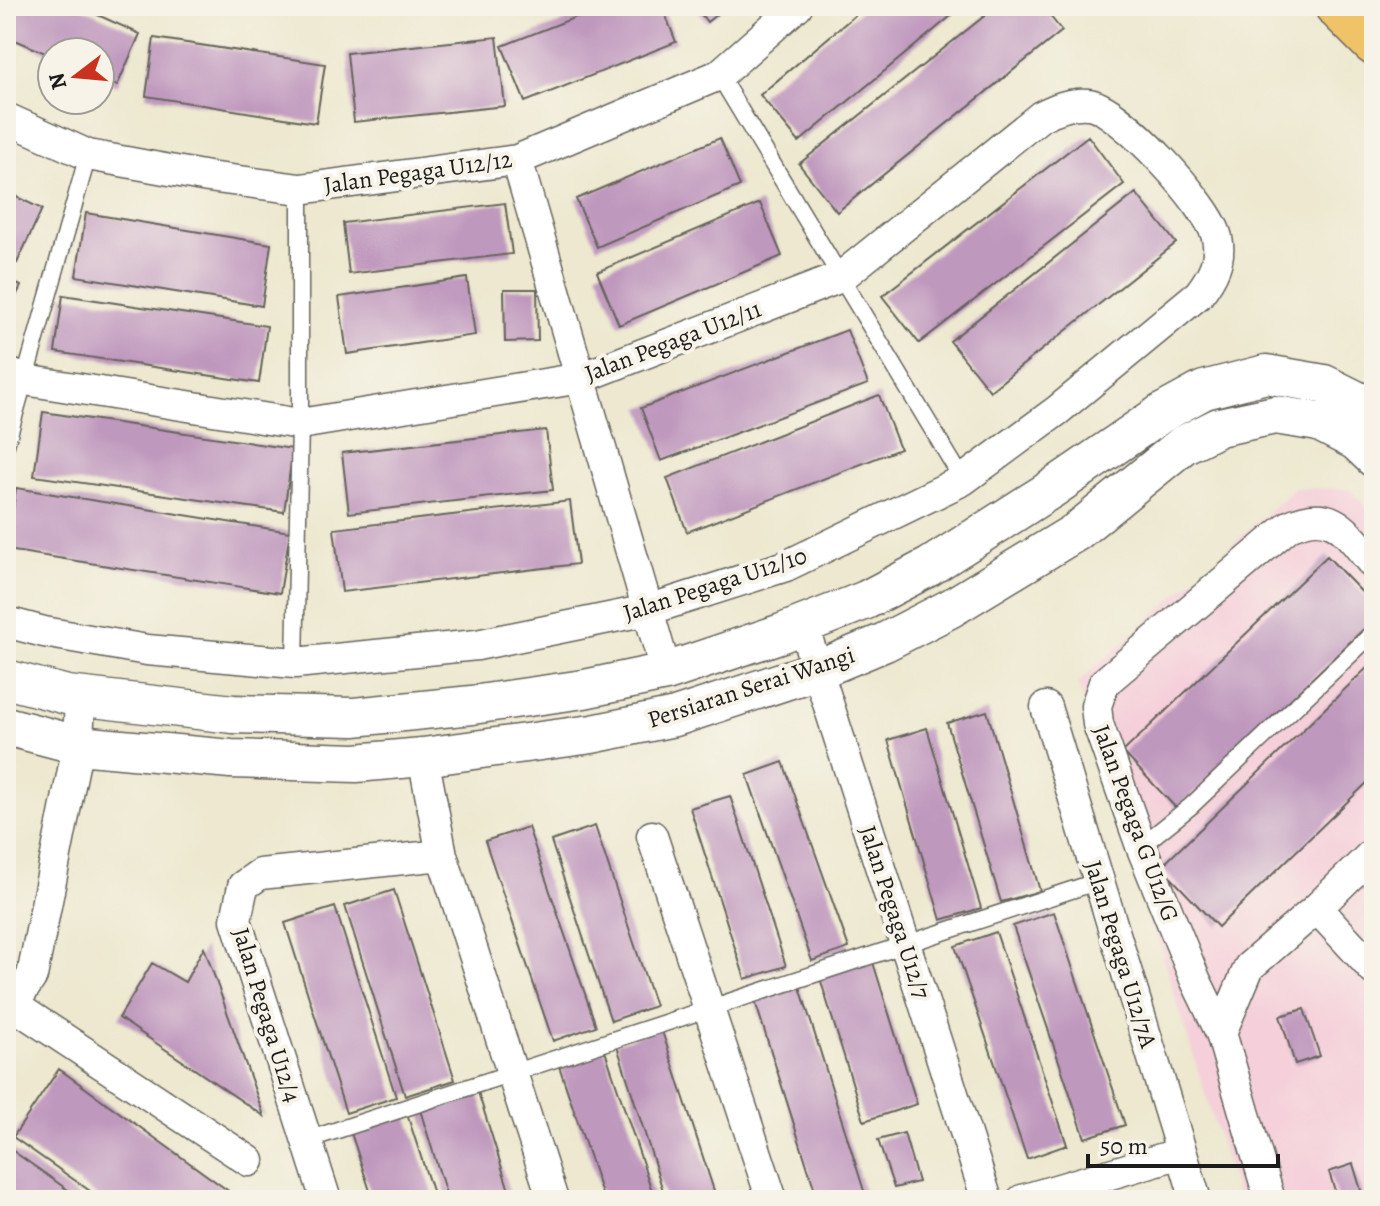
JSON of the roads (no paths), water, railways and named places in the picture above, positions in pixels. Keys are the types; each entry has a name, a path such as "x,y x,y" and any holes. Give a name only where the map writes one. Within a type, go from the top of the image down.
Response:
{"highway":[{"path":"1337,6 1374,43"}],"street":[{"name":"Jalan Pegaga U12/12","path":"6,118 88,155 208,177 300,189 517,160 719,75 797,6"},
{"name":"Jalan Pegaga U12/11","path":"16,376 300,424 581,378 841,277 1041,116 1055,109 1089,103 1107,109 1167,165"},
{"path":"517,160 666,672"},
{"name":"Jalan Pegaga U12/10","path":"6,622 44,632 147,650 295,663 477,645 648,610 786,566 963,480 1058,410 1199,294 1211,278 1218,258 1218,238 1211,219 1167,165"},
{"name":"Persiaran Serai Wangi","path":"6,679 80,697 233,714 354,717 584,689 666,672 866,600 929,567 1050,490 1162,413 1204,390 1266,374 1324,384 1374,409"},
{"name":"Persiaran Serai Wangi","path":"6,726 78,745 231,759 356,763 592,734 675,717 818,670 885,642 951,608 1076,532 1183,445 1219,427 1275,415 1319,422 1356,441 1374,458"},
{"name":"Jalan Pegaga G U12/G","path":"1270,1200 1221,1033 1195,979 1141,846 1098,724 1096,706 1104,683 1289,526 1315,517 1329,520 1342,527 1374,565"},
{"name":"Jalan Pegaga U12/7","path":"803,625 987,1200"},
{"path":"80,697 78,745 32,976 10,1010 249,1161"},
{"name":"Jalan Pegaga U12/7A","path":"1046,707 1196,1200"},
{"path":"423,757 442,855 553,1200"},
{"path":"652,836 772,1200"},
{"path":"1221,1033 1249,967 1317,908 1374,852"},
{"name":"Jalan Pegaga U12/4","path":"326,1200 236,920 243,886 260,874 442,855"},
{"path":"1317,908 1374,970"},
{"path":"1022,1200 1181,1153"}],"lane":[{"path":"719,75 963,480"},
{"path":"6,445 16,376 88,155"},
{"path":"295,663 300,424 300,189"},
{"path":"1141,846 1191,806 1374,632"},
{"path":"307,1140 1099,881"}]}
